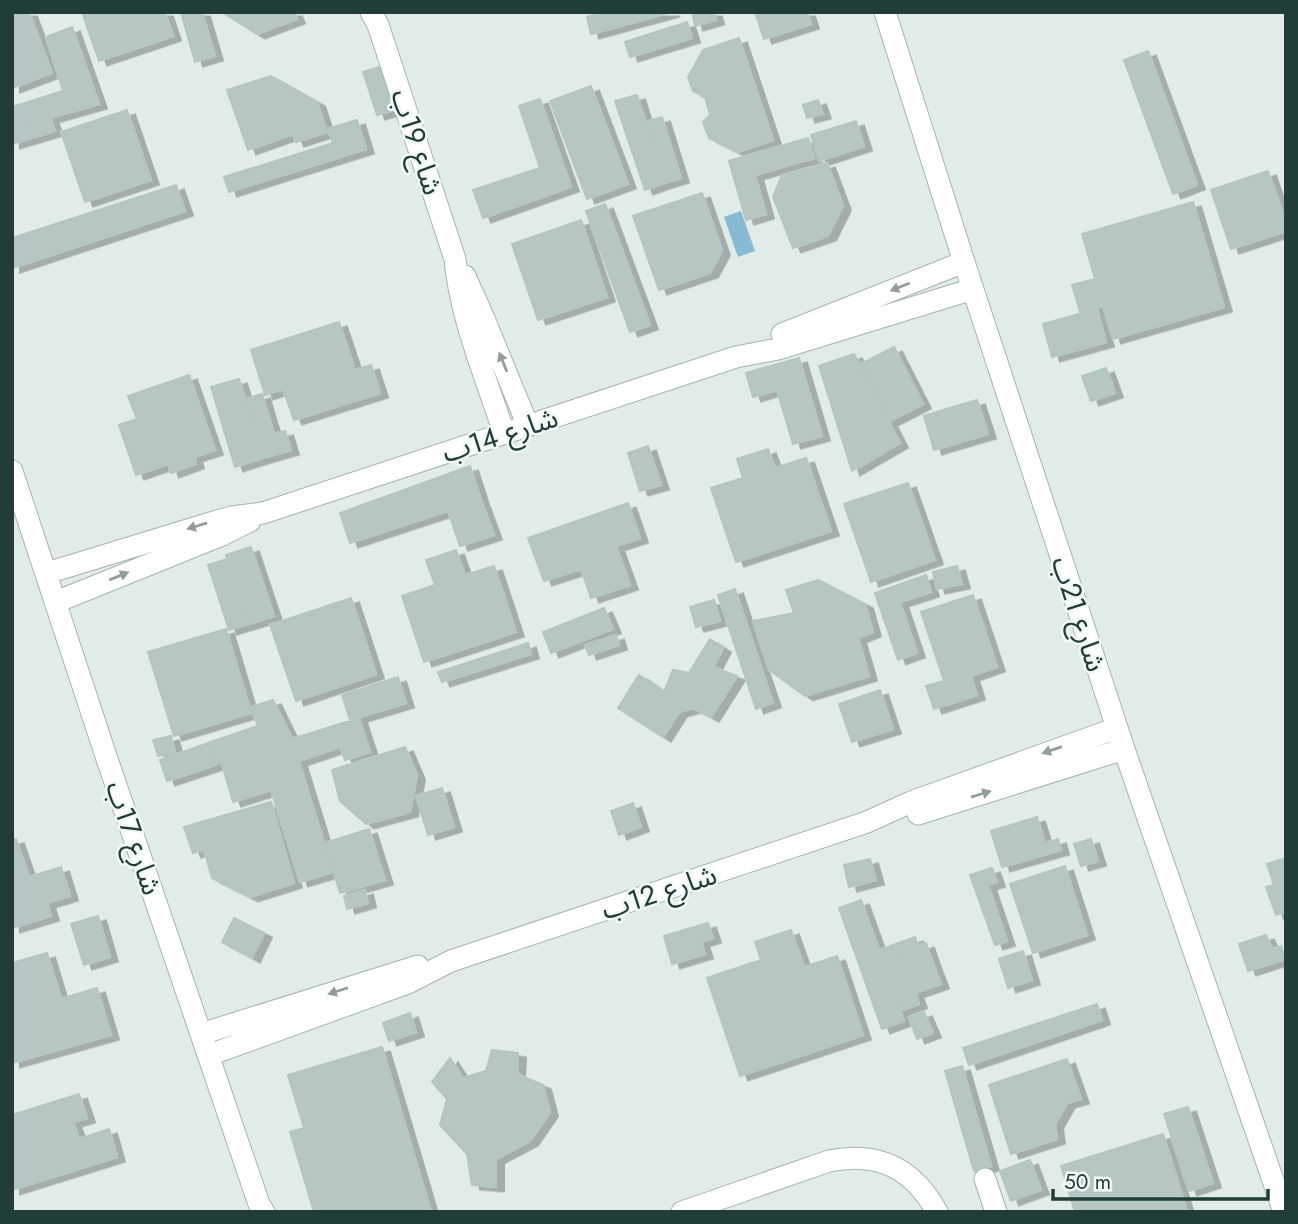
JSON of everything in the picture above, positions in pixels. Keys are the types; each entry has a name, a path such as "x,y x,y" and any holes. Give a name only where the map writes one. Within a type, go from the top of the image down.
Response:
{"street":[{"name":"شارع 21ب","path":"885,12 1117,728 1284,1212"},
{"name":"شاع 19ب","path":"376,16 455,259 477,301 528,426"},
{"name":"شاع 19ب","path":"455,259 463,306 504,433"},
{"name":"شارع 14ب","path":"736,357 786,332 964,262"},
{"name":"شارع 14ب","path":"56,602 222,535 263,513 736,357 778,349 973,289"},
{"name":"شارع 17ب","path":"12,471 106,757 261,1209"},
{"name":"شارع 14ب","path":"47,573 216,521 263,513"},
{"name":"شارع 12ب","path":"209,1055 401,986 451,961 867,822 911,802 1117,728"},
{"name":"شارع 12ب","path":"867,822 914,815 1124,749"},
{"name":"شارع 12ب","path":"201,1034 404,969 451,961"},
{"path":"681,1212 829,1161 845,1158 877,1160 907,1174 929,1197 937,1212"},
{"path":"985,1179 996,1212"}],"water":[{"path":"741,211 755,251 738,257 724,217"}],"building":[{"path":"12,12 29,12 52,73 12,88"},
{"path":"82,12 165,12 173,36 99,61"},
{"path":"181,12 202,12 215,56 195,62"},
{"path":"222,12 294,12 297,19 257,34"},
{"path":"605,12 672,12 591,34 587,17"},
{"path":"692,12 714,12 716,20 695,26"},
{"path":"766,12 807,12 811,24 764,39 756,15"},
{"path":"687,22 692,38 630,57 625,42"},
{"path":"72,27 99,104 12,129 12,107 63,91 46,37"},
{"path":"739,38 773,140 738,152 709,138 703,122 710,115 705,97 693,91 688,77 703,50"},
{"path":"1148,51 1197,185 1173,194 1124,60"},
{"path":"380,67 394,110 377,115 363,72"},
{"path":"271,76 317,102 327,132 296,142 293,134 248,150 227,90"},
{"path":"591,86 628,184 587,199 550,101"},
{"path":"637,95 665,183 645,190 615,101"},
{"path":"540,99 571,187 483,218 473,190 540,168 519,106"},
{"path":"818,100 823,114 807,118 803,105"},
{"path":"127,110 151,180 85,202 61,132"},
{"path":"50,117 55,131 12,144 12,129"},
{"path":"662,117 681,178 665,183 646,122"},
{"path":"357,120 366,149 229,192 224,177 333,143 328,129"},
{"path":"856,121 864,146 819,161 811,135"},
{"path":"808,138 814,158 755,175 766,214 746,220 729,161"},
{"path":"827,163 843,206 828,236 793,248 773,197 782,175"},
{"path":"1268,171 1286,223 1286,231 1231,249 1211,190"},
{"path":"176,185 185,211 12,268 12,238"},
{"path":"702,193 722,251 710,273 659,290 633,216"},
{"path":"1193,202 1224,307 1113,339 1103,306 1080,312 1072,285 1095,279 1082,234"},
{"path":"605,204 650,325 630,332 586,211"},
{"path":"581,220 607,297 538,320 512,244"},
{"path":"1097,309 1106,342 1052,357 1043,324"},
{"path":"339,322 355,370 371,365 380,393 294,420 283,389 265,395 251,350"},
{"path":"894,347 923,404 890,421 861,364"},
{"path":"854,354 900,443 852,471 819,366"},
{"path":"799,358 822,436 793,444 777,390 753,397 746,373"},
{"path":"1106,368 1115,393 1091,401 1082,376"},
{"path":"189,375 215,450 194,457 196,464 171,473 168,464 136,475 119,425 137,419 128,396"},
{"path":"239,379 263,458 235,467 211,387"},
{"path":"262,394 274,434 285,431 291,450 263,458 245,399"},
{"path":"977,400 988,434 964,441 953,407"},
{"path":"953,407 964,441 934,450 924,416"},
{"path":"648,446 661,485 640,491 628,453"},
{"path":"768,449 775,468 806,458 831,531 736,562 711,488 743,478 737,459"},
{"path":"470,466 481,500 350,543 340,513"},
{"path":"908,483 935,560 871,582 844,504"},
{"path":"481,500 494,535 460,546 448,511"},
{"path":"628,503 640,538 616,546 630,585 591,598 581,569 544,581 528,538"},
{"path":"251,547 274,616 249,624 226,555"},
{"path":"456,550 465,575 494,566 516,632 424,662 402,596 435,585 426,560"},
{"path":"227,559 249,624 229,630 208,565"},
{"path":"957,566 962,584 937,589 933,572"},
{"path":"926,575 931,592 900,602 917,653 898,660 875,593"},
{"path":"818,580 865,604 873,632 858,638 869,676 805,696 769,670 753,621 794,613 786,590"},
{"path":"735,589 773,703 756,709 718,595"},
{"path":"973,595 997,667 971,676 977,695 934,709 926,686 944,681 921,612"},
{"path":"351,598 376,674 296,701 270,625"},
{"path":"714,600 720,621 696,627 690,607"},
{"path":"604,608 613,629 551,653 543,632"},
{"path":"226,629 251,713 174,736 148,652"},
{"path":"616,635 619,645 589,655 585,645"},
{"path":"710,639 723,648 713,667 737,676 711,717 693,708 679,712 663,737 618,708 639,675 664,692 673,670 689,673"},
{"path":"528,643 531,654 442,682 438,672"},
{"path":"398,677 406,703 350,720 342,695"},
{"path":"880,690 893,729 852,742 839,704"},
{"path":"273,700 292,739 215,765 208,743 258,726 251,707"},
{"path":"359,718 370,752 345,760 340,747 299,761 292,739"},
{"path":"171,736 175,752 158,756 153,740"},
{"path":"292,739 333,872 300,882 271,790 233,802 221,761"},
{"path":"208,743 215,765 167,781 160,760"},
{"path":"405,747 417,775 410,812 366,824 340,801 332,770"},
{"path":"442,788 454,827 428,835 416,796"},
{"path":"271,802 294,883 250,897 212,878 204,850 193,853 184,827"},
{"path":"633,803 641,827 619,835 611,811"},
{"path":"1037,817 1045,843 1058,839 1061,850 1002,867 991,831"},
{"path":"369,829 385,880 340,893 325,843"},
{"path":"16,839 29,877 61,867 70,896 47,903 51,916 12,928 12,840"},
{"path":"1091,839 1098,861 1081,866 1074,844"},
{"path":"1286,858 1286,918 1284,912 1276,915 1266,887 1274,885 1267,864"},
{"path":"870,859 876,880 849,887 844,865"},
{"path":"1065,866 1087,935 1033,953 1010,884"},
{"path":"992,868 997,882 988,885 1007,941 995,945 970,875"},
{"path":"365,890 368,903 347,909 344,896"},
{"path":"861,900 879,950 915,937 918,946 901,952 905,961 893,965 898,978 908,975 912,984 893,991 904,1021 882,1029 839,908"},
{"path":"98,916 110,957 84,965 71,924"},
{"path":"234,918 264,933 252,958 222,942"},
{"path":"708,923 713,938 701,942 705,954 672,964 664,936"},
{"path":"791,930 804,967 837,956 863,1035 740,1076 707,978 761,960 755,942"},
{"path":"1266,935 1272,949 1281,946 1285,959 1248,971 1239,944"},
{"path":"926,943 934,966 898,978 893,965 905,961 901,952"},
{"path":"1023,951 1032,980 1008,988 999,959"},
{"path":"47,953 61,999 97,988 111,1035 12,1063 12,963"},
{"path":"934,966 941,984 915,993 908,975"},
{"path":"912,984 919,1004 900,1011 893,991"},
{"path":"1097,1004 1102,1020 969,1065 963,1048"},
{"path":"924,1012 933,1033 917,1039 909,1017"},
{"path":"410,1013 416,1032 389,1041 383,1023"},
{"path":"382,1047 431,1212 341,1212 340,1209 314,1212 290,1132 304,1128 288,1075"},
{"path":"492,1050 518,1053 517,1074 543,1085 550,1112 530,1141 496,1159 496,1187 472,1185 467,1154 440,1125 447,1099 432,1082 450,1058 463,1078 486,1071"},
{"path":"1067,1059 1081,1099 1067,1103 1055,1124 1057,1139 1011,1154 989,1085"},
{"path":"962,1066 991,1166 974,1171 945,1071"},
{"path":"79,1094 87,1118 73,1122 79,1139 109,1129 117,1157 12,1190 12,1115"},
{"path":"1188,1107 1213,1183 1189,1191 1164,1114"},
{"path":"1163,1134 1187,1212 1075,1212 1061,1166"},
{"path":"1030,1160 1041,1190 1011,1201 1000,1171"}]}
